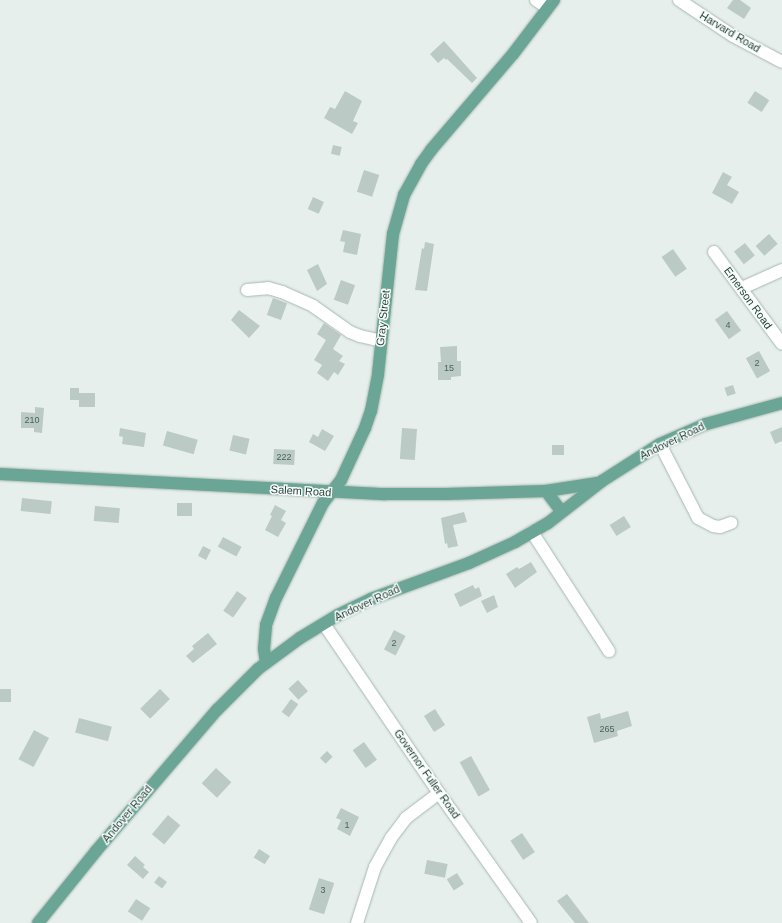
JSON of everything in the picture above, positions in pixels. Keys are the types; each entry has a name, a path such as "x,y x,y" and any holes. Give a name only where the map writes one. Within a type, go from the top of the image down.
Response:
{"main road":[{"name":"Gray Street","path":"266,663 264,649 266,625 276,598 323,503 341,480 365,428 375,393 392,234 397,214 412,179 431,150 490,82 551,4"},
{"name":"Andover Road","path":"38,923 96,851 194,736 237,689 266,663 300,638 371,599 485,556 532,532 562,512 602,481 660,444 706,424 782,403"},
{"name":"Salem Road","path":"0,474 331,492 446,494 546,491 583,486 602,481"},
{"path":"546,491 562,512"}],"street":[{"path":"536,0 551,4"},
{"name":"Harvard Road","path":"679,0 727,32 782,62"},
{"name":"Emerson Road","path":"714,252 782,344"},
{"path":"742,288 782,270"},
{"path":"247,290 268,288 282,292 313,306 350,332 381,341"},
{"path":"660,444 698,518 713,526 720,527 731,523"},
{"path":"532,532 609,651"},
{"name":"Governor Fuller Road","path":"324,624 439,793 532,923"},
{"path":"357,923 375,867 391,838 406,818 439,793"}],"building":[{"path":"733,0 740,0 751,8 744,19 727,8"},
{"path":"444,41 477,78 472,83 447,59 446,60 444,58 438,63 430,54"},
{"path":"345,91 362,101 353,121 358,123 352,134 324,118 330,107 335,109"},
{"path":"755,91 769,100 762,112 747,103"},
{"path":"333,145 342,147 340,156 331,154"},
{"path":"364,170 379,175 372,197 357,192"},
{"path":"723,172 732,177 727,185 739,192 732,204 712,193"},
{"path":"313,197 324,202 319,214 308,209"},
{"path":"343,230 361,234 357,255 343,252 345,242 340,241"},
{"path":"769,234 778,244 764,256 756,246"},
{"path":"425,242 434,244 427,291 415,290 422,248 424,249"},
{"path":"745,243 755,256 744,264 734,252"},
{"path":"673,249 687,269 675,277 662,257"},
{"path":"318,264 327,284 317,291 307,270"},
{"path":"341,280 355,285 348,305 334,300"},
{"path":"273,298 287,303 281,320 267,315"},
{"path":"239,310 260,326 249,338 231,320"},
{"path":"727,311 741,330 729,339 715,320"},
{"path":"324,323 341,335 333,349 343,356 339,361 345,364 338,375 334,372 328,381 317,373 322,365 314,360 326,340 317,334"},
{"path":"457,346 457,361 461,361 461,376 451,377 451,380 438,380 438,362 441,362 440,347"},
{"path":"759,351 770,371 757,378 746,358"},
{"path":"733,385 736,394 727,396 724,388"},
{"path":"70,388 79,388 79,400 70,400"},
{"path":"79,393 95,393 95,407 79,407"},
{"path":"35,407 44,408 42,433 34,432 34,428 21,428 21,412 35,413"},
{"path":"782,427 782,441 775,444 770,432"},
{"path":"120,428 146,433 144,447 122,444 123,437 119,436"},
{"path":"402,428 417,429 415,460 400,459"},
{"path":"322,429 334,436 325,451 309,442 313,434 318,437"},
{"path":"167,431 198,440 194,454 163,445"},
{"path":"233,435 250,439 246,454 229,451"},
{"path":"552,445 564,445 564,455 552,455"},
{"path":"274,449 295,450 294,465 273,464"},
{"path":"22,498 52,501 50,514 21,511"},
{"path":"177,503 192,503 192,516 177,516"},
{"path":"275,505 286,511 281,520 286,523 278,537 265,530 272,516 270,515"},
{"path":"95,506 120,508 119,523 94,521"},
{"path":"464,512 467,522 453,525 458,546 448,548 447,543 445,544 441,518"},
{"path":"624,516 631,527 616,536 610,525"},
{"path":"223,537 242,547 236,557 218,547"},
{"path":"203,546 211,550 206,560 198,556"},
{"path":"531,562 537,572 515,588 506,574 517,567 519,569"},
{"path":"473,585 475,589 479,587 482,596 460,607 454,594"},
{"path":"237,591 247,598 233,618 223,611"},
{"path":"494,595 498,607 487,613 481,601"},
{"path":"394,630 406,636 396,656 384,650"},
{"path":"208,633 217,644 193,663 186,656 194,649 192,646"},
{"path":"298,680 308,691 298,700 288,689"},
{"path":"0,689 11,689 11,702 0,702"},
{"path":"160,689 170,699 150,719 140,709"},
{"path":"291,699 298,704 289,717 282,712"},
{"path":"435,709 445,725 434,732 424,716"},
{"path":"628,711 632,726 617,731 618,736 594,743 587,717 600,713 601,719"},
{"path":"79,718 112,727 108,741 75,732"},
{"path":"34,730 49,738 34,767 19,759"},
{"path":"364,742 377,760 366,768 353,750"},
{"path":"327,751 333,757 326,764 320,758"},
{"path":"471,756 490,790 479,796 460,762"},
{"path":"216,768 231,782 217,798 202,783"},
{"path":"341,808 359,817 350,836 337,829 341,820 336,818"},
{"path":"168,815 180,825 164,844 152,834"},
{"path":"522,833 535,852 523,860 510,841"},
{"path":"259,849 270,856 265,864 254,857"},
{"path":"135,856 145,865 143,867 149,872 143,879 127,865"},
{"path":"427,860 448,864 445,878 424,874"},
{"path":"457,873 464,884 454,890 447,879"},
{"path":"159,876 167,882 162,888 154,882"},
{"path":"319,878 334,883 324,914 309,909"},
{"path":"567,894 589,923 575,923 557,901"},
{"path":"136,899 150,908 142,921 128,912"}]}
